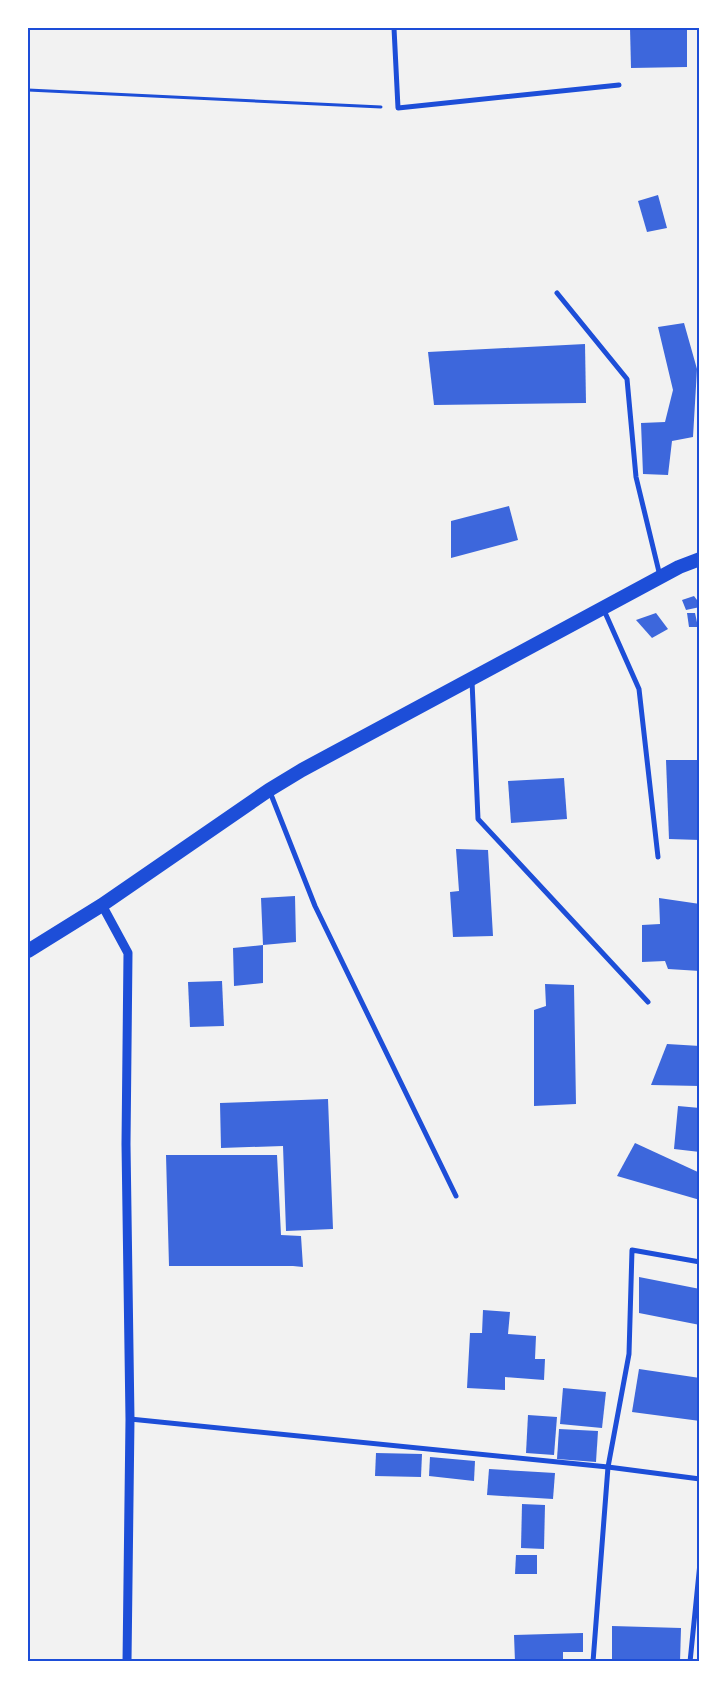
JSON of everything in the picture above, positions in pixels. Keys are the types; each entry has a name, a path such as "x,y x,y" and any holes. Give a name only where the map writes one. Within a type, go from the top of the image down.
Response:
{"highway":[{"path":"28,952 102,905 269,790 302,770 660,576 700,559"}],"street":[{"path":"394,28 398,108 619,85"},
{"path":"557,293 627,379 636,477 660,576"},
{"path":"603,608 639,689 658,857"},
{"path":"472,678 478,819 648,1002"},
{"path":"269,790 315,906 456,1196"},
{"path":"102,905 128,953 126,1144 130,1419 126,1662"},
{"path":"593,1662 608,1467 629,1354 632,1250 700,1262"},
{"path":"130,1419 608,1467 700,1479"},
{"path":"690,1662 700,1563"}],"path":[{"path":"28,90 398,108"}],"building":[{"path":"630,28 687,28 687,67 631,68"},
{"path":"658,195 667,228 647,232 638,201"},
{"path":"684,323 697,369 693,437 672,441 668,475 643,474 641,423 665,422 673,390 658,327"},
{"path":"585,344 586,403 434,405 428,352"},
{"path":"509,506 518,540 451,558 451,521"},
{"path":"694,596 700,607 686,610 682,600"},
{"path":"656,613 668,629 652,638 636,620"},
{"path":"687,613 695,613 698,627 689,627"},
{"path":"666,760 700,760 700,840 669,839"},
{"path":"564,778 567,819 511,823 508,781"},
{"path":"456,849 488,850 493,936 453,937 450,892 459,891"},
{"path":"295,896 296,942 263,945 261,898"},
{"path":"659,898 700,904 700,971 668,969 665,961 642,962 642,925 660,924"},
{"path":"263,945 263,983 234,986 233,948"},
{"path":"222,981 224,1026 190,1027 188,982"},
{"path":"545,984 574,985 576,1104 534,1106 534,1010 546,1006"},
{"path":"667,1044 700,1046 700,1086 651,1085"},
{"path":"328,1099 333,1229 286,1231 283,1146 221,1148 220,1103"},
{"path":"678,1106 700,1108 700,1152 674,1149"},
{"path":"635,1143 700,1173 700,1200 617,1176"},
{"path":"166,1155 277,1155 281,1235 301,1236 303,1267 169,1266"},
{"path":"639,1277 700,1289 700,1325 639,1313"},
{"path":"483,1310 510,1312 508,1334 536,1336 535,1359 545,1359 544,1380 505,1377 505,1390 467,1388 470,1333 482,1333"},
{"path":"639,1369 700,1378 700,1421 632,1412"},
{"path":"563,1388 606,1392 602,1428 560,1424"},
{"path":"528,1415 557,1417 554,1455 526,1453"},
{"path":"559,1429 598,1431 596,1462 557,1459"},
{"path":"376,1453 422,1454 421,1477 375,1476"},
{"path":"430,1457 475,1461 474,1481 429,1476"},
{"path":"489,1469 555,1473 553,1499 487,1495"},
{"path":"522,1504 545,1505 544,1549 521,1548"},
{"path":"516,1555 537,1555 537,1574 515,1574"},
{"path":"612,1626 681,1628 680,1662 612,1662"},
{"path":"583,1633 583,1652 563,1652 563,1662 515,1662 514,1635"}]}
